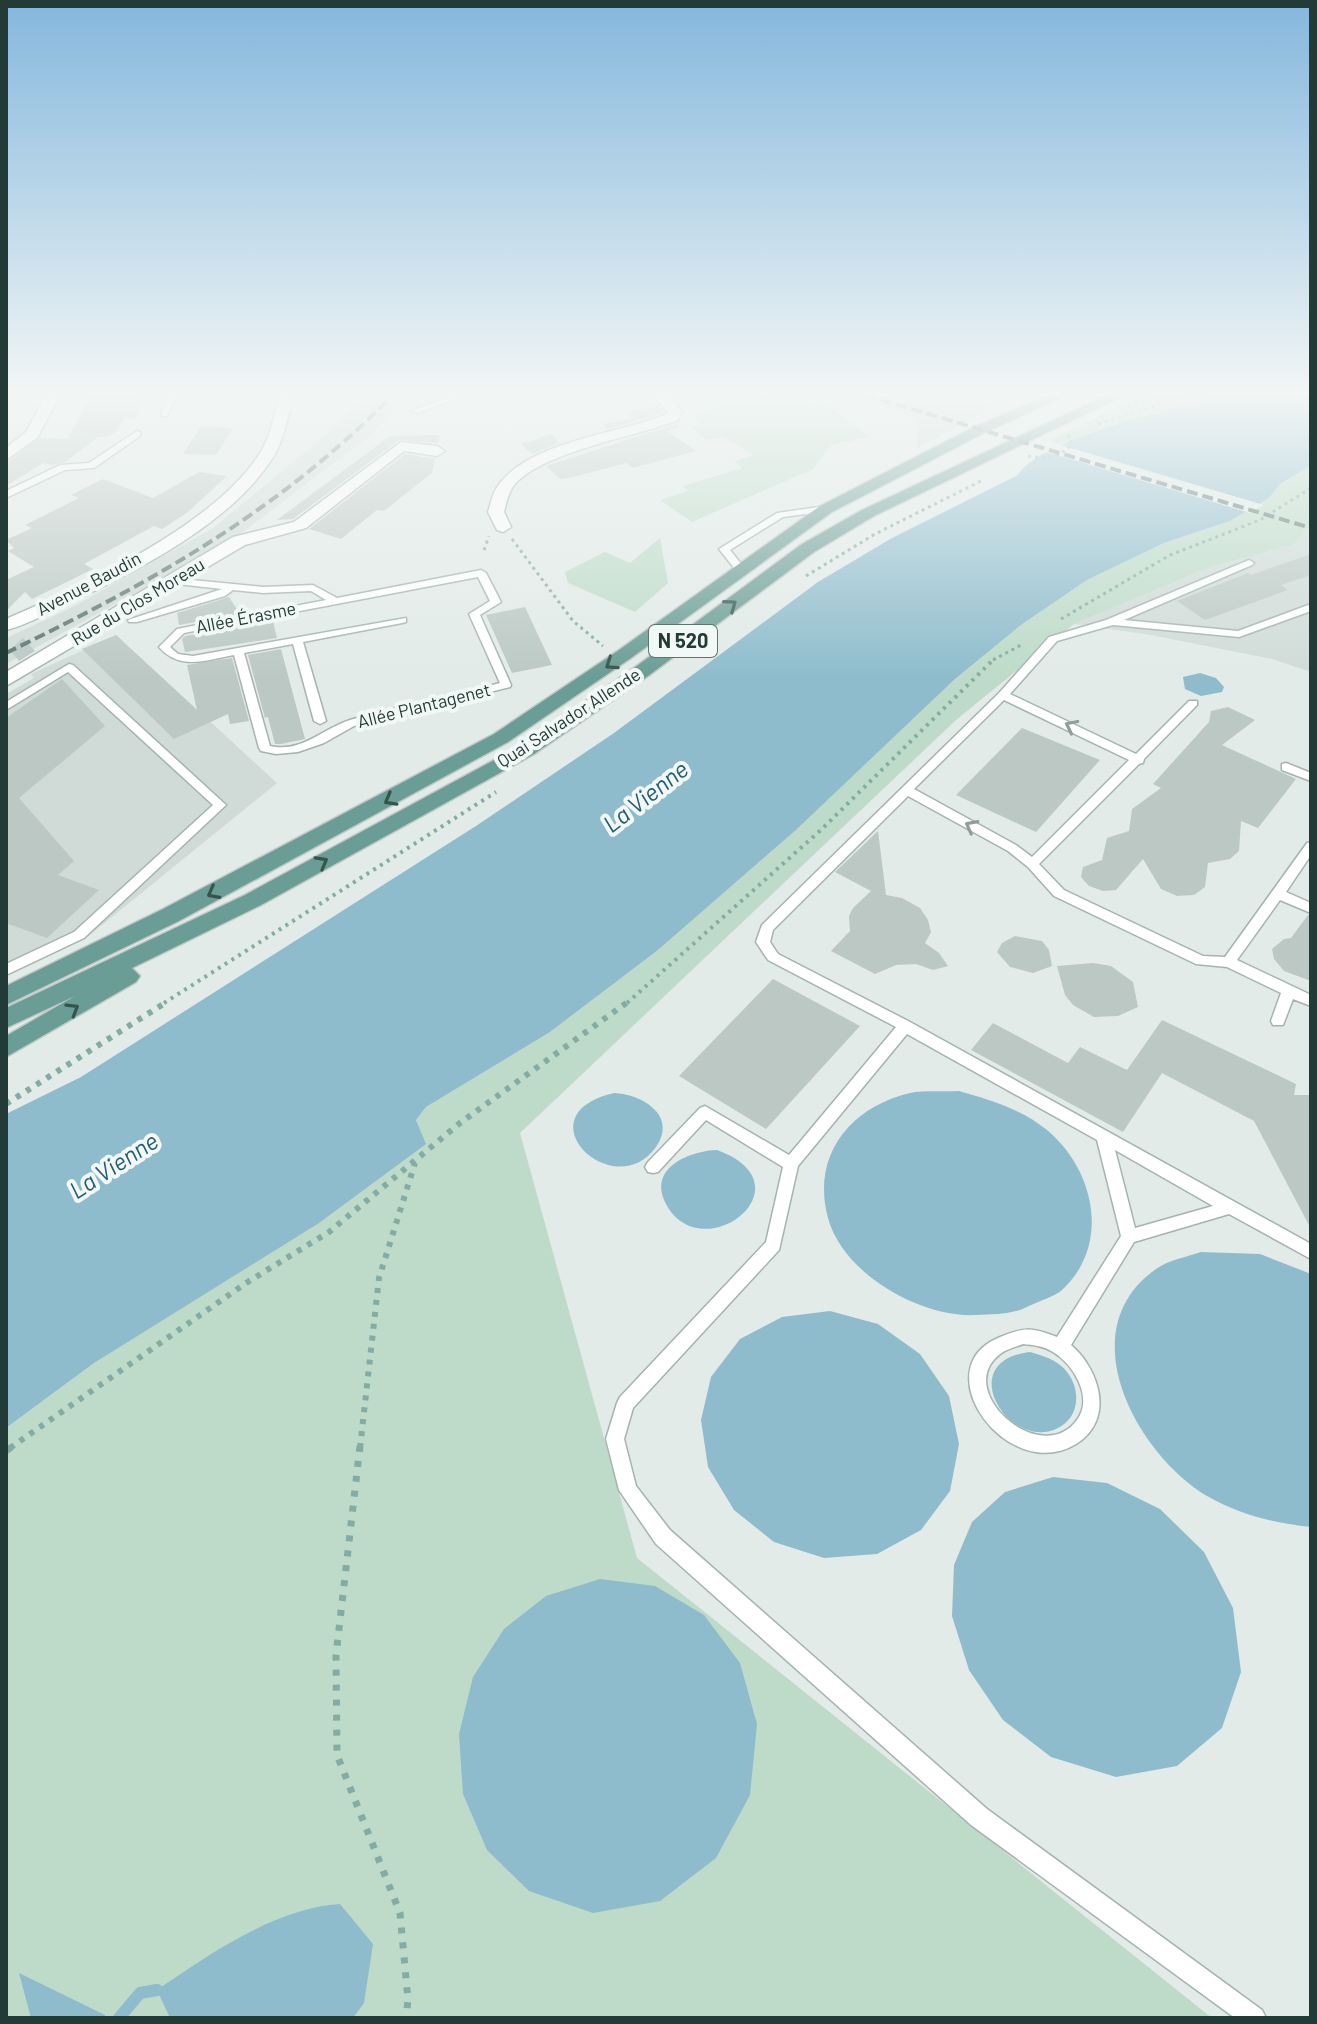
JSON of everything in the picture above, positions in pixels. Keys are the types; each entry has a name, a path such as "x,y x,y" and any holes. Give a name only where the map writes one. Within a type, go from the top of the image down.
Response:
{"main road":[{"name":"Quai Salvador Allende","path":"6,996 184,908 501,738 826,509 864,489"},
{"name":"Quai Salvador Allende","path":"6,1019 253,900 527,750 641,672 808,548 856,520 924,489"},
{"path":"6,1048 253,900"}],"street":[{"name":"Avenue Baudin","path":"6,625 137,559 199,520 239,489"},
{"name":"Rue du Clos Moreau","path":"6,680 239,541 300,525 345,489"},
{"path":"503,527 496,512 505,489"}],"lane":[{"path":"742,571 724,549 780,515 826,509"},
{"path":"1249,563 1110,622 1053,639 1003,695 908,791 767,928 763,942 773,957 905,1026 1311,1252"},
{"name":"Allée Érasme","path":"402,620 193,659 175,657 164,647 181,631 481,573"},
{"name":"Allée Plantagenet","path":"238,651 265,748 275,752 304,746 350,724 506,685 474,614 496,602 481,573"},
{"path":"172,581 231,587 313,588 335,601"},
{"path":"133,620 221,594 231,587"},
{"path":"1110,622 1239,634 1311,607"},
{"path":"297,640 320,721"},
{"path":"6,707 69,667 220,805 79,935 6,970"},
{"path":"1003,695 1139,760"},
{"path":"1032,864 1193,703"},
{"path":"1286,767 1311,777"},
{"path":"908,791 1012,848 1059,893 1201,961 1229,962 1311,1001"},
{"path":"1229,962 1311,846"},
{"path":"1277,893 1311,908"},
{"path":"1278,1021 1289,991"},
{"path":"905,1026 791,1164 773,1245 626,1403 615,1439 628,1490 663,1537 979,1817 1254,2018"},
{"path":"653,1167 705,1112 791,1164"},
{"path":"1104,1138 1129,1237"},
{"path":"1060,1347 1129,1237 1228,1208"},
{"path":"1022,1336 1042,1339 1060,1347 1076,1360 1088,1377 1093,1396 1091,1414 1082,1429 1067,1440 1047,1444 1027,1441 1007,1432 991,1417 980,1400 976,1381 980,1363 989,1349 1004,1340 1022,1336"}],"path":[{"path":"1051,624 1170,555 1260,520 1309,489"},
{"path":"503,527 573,621 610,652"},
{"path":"6,1451 246,1283 329,1232 460,1123 638,995 822,829 997,656 1015,650 1027,641"},
{"path":"406,2018 408,2000 400,1913 337,1755 336,1655 379,1278 416,1162"}],"shaded area":[{"path":"260,489 299,489 235,538 6,664 6,638 69,609 213,528"},
{"path":"1311,524 1311,672 1272,659 1151,635 1074,624 1210,567 1293,545"},
{"path":"116,635 277,783 86,938 6,976 6,694 34,678 31,674"}],"green space":[{"path":"766,489 692,522 660,500 688,491"},
{"path":"1276,489 1311,489 1311,524 1293,545 1210,567 1074,624 956,720 520,1133 637,1558 1212,2018 6,2018 6,1428 94,1363 425,1144 416,1120 426,1107 550,1032 658,950 796,830 955,679 1021,625 1087,580 1164,543 1230,521 1269,498"},
{"path":"660,538 668,583 635,612 568,583 565,572 605,552 630,563"}],"water":[{"name":"La Vienne","path":"989,489 1276,489 1269,498 1230,521 1164,543 1087,580 1021,625 955,679 796,830 658,950 550,1032 426,1107 416,1120 426,1144 319,1223 94,1363 6,1428 6,1114 81,1077 476,826 614,733 818,582 892,538"},
{"path":"1200,673 1216,678 1224,687 1222,692 1201,696 1185,689 1183,677"},
{"path":"959,1091 1016,1111 1047,1130 1076,1166 1086,1186 1091,1208 1087,1252 1077,1272 1062,1290 1051,1297 1003,1314 954,1314 932,1309 887,1289 850,1257 836,1238 828,1218 824,1195 825,1174 840,1138 853,1122 869,1110 910,1093"},
{"path":"614,1093 645,1102 653,1108 663,1125 656,1147 638,1163 618,1167 599,1162 584,1150 574,1135 575,1119 587,1104"},
{"path":"717,1150 744,1165 755,1183 753,1200 741,1215 723,1226 703,1229 682,1222 666,1204 662,1181 666,1172 683,1158"},
{"path":"1201,1252 1260,1254 1311,1274 1311,1527 1258,1517 1207,1496 1181,1476 1157,1451 1137,1421 1122,1389 1115,1356 1117,1324 1130,1295 1156,1269"},
{"path":"830,1311 878,1324 920,1354 949,1396 959,1444 950,1491 921,1530 877,1554 824,1558 774,1542 734,1510 708,1467 701,1420 711,1377 740,1339 782,1317"},
{"path":"1030,1352 1059,1364 1072,1379 1076,1396 1074,1412 1056,1429 1038,1432 1021,1427 1006,1416 996,1402 992,1386 995,1371 1007,1359"},
{"path":"1053,1477 1107,1483 1160,1509 1204,1552 1233,1608 1241,1672 1222,1728 1177,1766 1116,1777 1051,1757 1003,1720 969,1670 952,1616 954,1565 972,1522 1005,1492"},
{"path":"600,1579 655,1586 704,1615 740,1663 757,1724 750,1795 716,1858 660,1901 593,1913 529,1891 487,1850 463,1794 459,1734 473,1677 504,1629 546,1596"},
{"path":"340,1904 373,1944 364,2003 353,2018 170,2018 157,1990 177,1976 268,1923 316,1907"},
{"path":"19,1973 105,2015 105,2018 31,2018"}],"pier":[{"path":"1172,489 1211,489 1264,505 1250,513"}],"building":[{"path":"82,489 131,489 153,498 168,489 212,489 188,512 162,529 154,526 84,564 93,569 32,599 25,592 6,611 6,580 34,567 8,551 14,548 6,540 32,528 25,525 79,498 71,495"},
{"path":"318,489 333,489 293,519 277,520"},
{"path":"360,489 411,489 384,511 377,510 341,539 309,529"},
{"path":"1311,554 1311,575 1281,585 1288,590 1205,620 1177,601 1248,573 1251,575"},
{"path":"229,597 240,614 179,625 177,613"},
{"path":"525,607 552,665 512,673 486,615"},
{"path":"273,621 277,638 185,652 182,639 185,636"},
{"path":"116,635 197,710 187,665 232,658 249,721 230,724 228,714 174,739 82,649"},
{"path":"23,638 35,651 19,661 10,650"},
{"path":"281,649 305,739 275,744 248,655"},
{"path":"62,679 105,726 19,798 74,861 58,875 99,890 47,938 6,923 6,718"},
{"path":"1228,707 1255,720 1222,745 1296,779 1258,828 1241,821 1239,851 1230,859 1208,863 1205,887 1194,895 1177,896 1161,889 1143,859 1116,890 1103,891 1089,886 1081,877 1083,867 1102,860 1107,838 1129,831 1132,809 1161,788 1153,784 1209,722 1211,711"},
{"path":"1022,728 1100,760 1036,832 956,795"},
{"path":"878,831 886,895 902,898 920,908 931,932 925,943 939,953 948,966 933,970 916,964 896,965 875,974 831,951 850,931 849,916 853,908 871,891 835,872"},
{"path":"1308,915 1311,916 1311,981 1284,971 1274,959 1272,949 1284,939 1291,938"},
{"path":"1015,936 1042,941 1049,950 1052,966 1033,973 1010,967 997,952 1002,943"},
{"path":"1093,963 1111,966 1133,982 1138,1007 1118,1016 1094,1017 1073,1005 1065,995 1057,966"},
{"path":"773,979 860,1026 766,1129 679,1076"},
{"path":"1162,1020 1296,1084 1294,1095 1311,1095 1311,1229 1254,1121 1162,1073 1123,1132 971,1050 993,1023 1068,1063 1080,1047 1127,1070"}],"waterway":[{"path":"119,2018 140,1993 157,1990"}],"railway":[{"path":"6,653 162,571 285,489"},
{"path":"1182,489 1311,528"}]}
